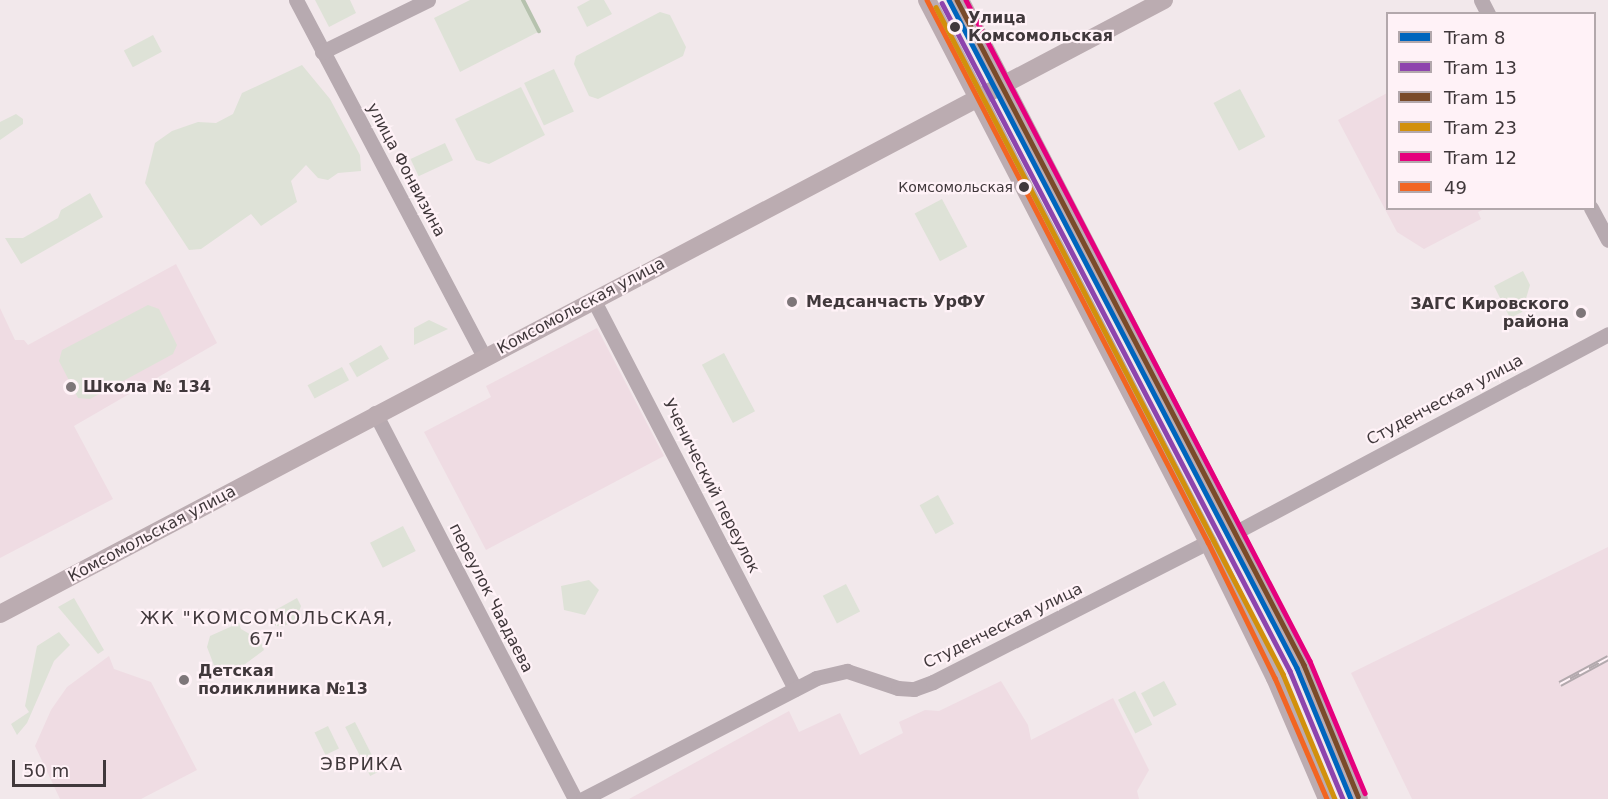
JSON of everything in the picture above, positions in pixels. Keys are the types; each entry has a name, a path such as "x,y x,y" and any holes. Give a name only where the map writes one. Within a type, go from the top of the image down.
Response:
{"main road":[{"path":"927,0 1208,542 1275,678 1327,799"},
{"path":"960,0 1303,664 1359,799"},
{"name":"Комсомольская улица","path":"0,614 375,413 485,358 593,299 1164,0"}],"street":[{"name":"улица Фонвизина","path":"296,0 485,358"},
{"path":"322,52 428,0"},
{"path":"1592,210 1608,240"},
{"name":"Ученический переулок","path":"593,299 795,689"},
{"name":"Студенческая улица","path":"1236,531 1608,333"},
{"name":"переулок Чаадаева","path":"375,413 575,799"},
{"name":"Студенческая улица","path":"583,799 816,678 848,671 898,688 914,689 1208,542"}],"shaded area":[{"path":"315,0 350,0 356,13 329,27"},
{"path":"470,0 522,0 538,32 460,72 434,18"},
{"path":"590,0 604,0 612,14 587,27 577,7"},
{"path":"660,12 670,15 686,47 683,56 598,99 589,96 574,64 576,56"},
{"path":"153,35 162,52 133,67 124,50"},
{"path":"302,65 330,99 360,155 361,171 338,173 328,180 318,178 306,165 291,181 297,202 261,226 251,214 201,249 189,250 145,183 155,143 172,131 198,122 216,123 233,114 242,93"},
{"path":"554,69 574,112 544,126 524,83"},
{"path":"521,87 545,135 489,164 476,160 455,119"},
{"path":"1240,89 1265,137 1239,151 1214,103"},
{"path":"1386,94 1386,210 1483,210 1478,212 1481,219 1424,249 1397,232 1338,120"},
{"path":"16,114 23,119 23,124 0,140 0,122"},
{"path":"445,143 453,160 419,176 411,159"},
{"path":"90,193 103,217 21,264 5,238 23,238 58,218 61,210"},
{"path":"942,199 967,247 940,261 915,214"},
{"name":"Школа № 134","path":"176,264 217,343 74,426 113,499 0,558 0,308 15,340 24,340 28,345"},
{"path":"1523,271 1530,285 1522,312 1510,318 1494,286"},
{"path":"148,305 159,309 177,345 173,354 90,399 78,398 59,361 62,350"},
{"path":"429,320 448,329 414,345 414,328"},
{"path":"597,328 664,456 486,550 424,432 491,397 486,386"},
{"path":"381,345 389,359 357,377 349,364"},
{"path":"724,353 755,411 733,423 702,365"},
{"path":"342,367 349,380 315,399 308,385"},
{"path":"938,495 954,524 936,534 920,505"},
{"path":"403,526 416,551 383,568 370,543"},
{"path":"1608,547 1608,799 1412,799 1351,673"},
{"path":"589,580 599,590 585,615 564,610 561,586"},
{"path":"846,584 860,612 837,623 823,596"},
{"path":"74,598 104,650 98,654 58,607"},
{"path":"297,598 301,606 296,620 282,627 273,625 270,613"},
{"path":"239,623 241,629 260,640 264,650 237,670 215,668 207,647 210,636"},
{"path":"59,632 70,645 54,661 27,723 17,735 11,724 29,712 25,706 37,646"},
{"path":"109,656 114,669 151,682 197,770 141,799 60,799 35,746 51,710 67,687"},
{"path":"1001,681 1028,725 1031,740 1113,698 1149,770 1137,791 1139,799 629,799 789,711 799,732 840,713 860,755 903,733 899,722 925,710 939,711"},
{"path":"1164,681 1177,705 1154,717 1141,693"},
{"path":"1135,691 1152,725 1135,733 1118,700"},
{"path":"355,722 380,771 370,776 345,727"},
{"path":"328,726 339,748 325,755 315,733"}],"waterway":[{"path":"523,0 539,31"}],"railway":[{"path":"1560,684 1608,658"}],"tram line":[{"name":"8","path":"949,0 1297,668 1351,799"},
{"name":"15","path":"957,0 1304,665 1358,796"},
{"name":"12","path":"966,0 1310,661 1365,793"},
{"name":"13","path":"942,3 1290,671 1343,799"},
{"name":"23","path":"936,7 1283,674 1335,799"}],"transit line":[{"name":"49","path":"927,0 1208,542 1275,678 1327,799"}],"place":[{"name":"Улица Комсомольская","path":"955,27"},
{"name":"Комсомольская","path":"1024,187"},
{"name":"Медсанчасть УрФУ","path":"792,302"},
{"name":"ЗАГС Кировского района","path":"1581,313"},
{"name":"Школа № 134","path":"71,387"},
{"name":"Детская поликлиника №13","path":"184,680"}],"district":[{"name":"ЖК \"КОМСОМОЛЬСКАЯ, 67\"","path":"267,629"},
{"name":"ЭВРИКА","path":"362,764"}]}
